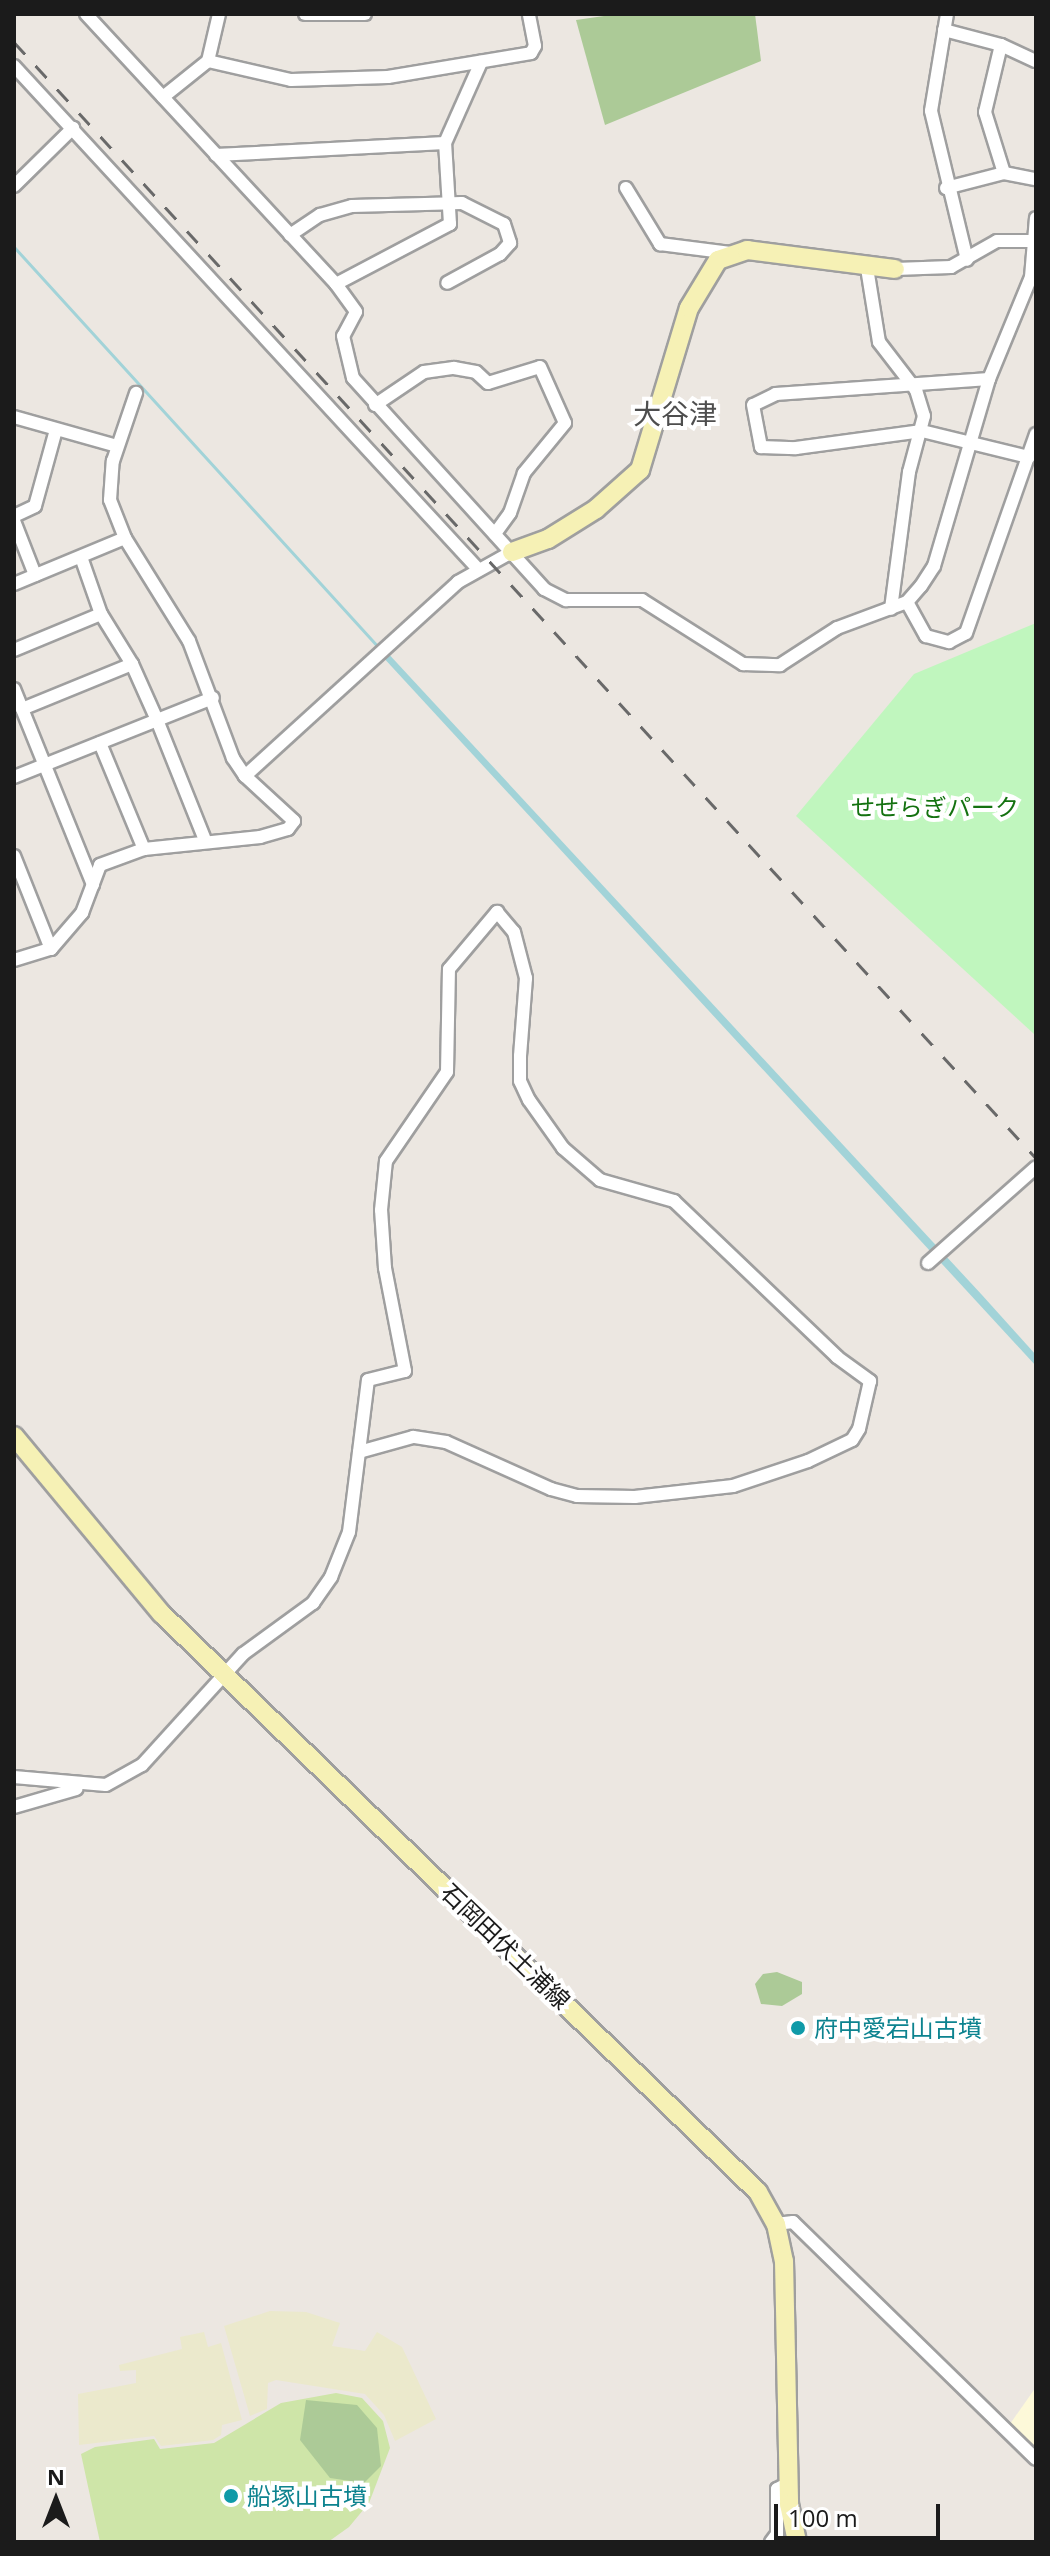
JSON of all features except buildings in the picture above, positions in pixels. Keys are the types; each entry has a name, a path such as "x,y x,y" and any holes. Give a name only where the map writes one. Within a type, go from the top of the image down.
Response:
{"main road":[{"path":"512,552 548,539 631,482 647,454 698,288 718,260 730,253 770,252 867,268 895,269"},
{"name":"石岡田伏土浦線","path":"14,1436 142,1592 226,1678 747,2180 776,2224 787,2283 789,2483 797,2542"}],"street":[{"path":"86,14 336,284 356,312 343,336 346,361 375,405 555,596 642,600 743,664 767,668 837,628 907,602 934,566 989,379 1031,277 1036,218"},
{"path":"163,97 208,61 219,14"},
{"path":"305,14 365,14"},
{"path":"208,61 291,80 340,82 481,62 531,53 535,46 529,14"},
{"path":"947,14 931,111 946,188 967,260"},
{"path":"944,30 1001,45 1036,61"},
{"path":"1001,45 985,112 1004,173"},
{"path":"336,284 450,224 445,143 481,62"},
{"path":"14,66 477,568"},
{"path":"14,186 73,128"},
{"path":"216,155 445,143"},
{"path":"946,188 1004,173 1036,179"},
{"path":"626,188 660,244 730,253"},
{"path":"290,235 320,215 352,206 451,204 493,215 504,224 510,243 484,266 447,283"},
{"path":"895,269 943,268 967,260 997,241 1033,241"},
{"path":"867,268 879,342 922,404 922,431 909,472 891,609"},
{"path":"375,405 424,372 454,368 476,372 488,383 540,367 565,423 524,473 510,513 495,534"},
{"path":"989,379 909,382 776,394 753,405 761,447 796,448 922,431 971,439 1029,457"},
{"path":"14,960 51,949 82,913 100,865 144,849 205,840 260,837 288,829 294,821 245,776 233,758 189,641 125,538 110,500 117,446 136,393"},
{"path":"14,417 117,446"},
{"path":"35,575 14,519 35,506 56,430"},
{"path":"907,602 926,636 949,642 966,633 1036,434"},
{"path":"14,584 125,538"},
{"path":"245,776 477,568 512,552"},
{"path":"81,557 101,614 132,664 205,840"},
{"path":"14,650 101,614"},
{"path":"22,709 132,664"},
{"path":"14,689 93,885"},
{"path":"14,777 213,698"},
{"path":"100,743 144,849"},
{"path":"14,856 51,949"},
{"path":"14,1807 83,1787 106,1785 142,1765 226,1678 243,1654 313,1603 331,1577 349,1532 359,1452 368,1380 405,1371 385,1268 381,1210 386,1161 447,1072 449,969 497,912 514,932 526,978 520,1081 529,1100 563,1148 600,1180 674,1201 837,1357 870,1381 859,1429 852,1440 808,1461 733,1486 635,1497 577,1496 551,1489 493,1460 435,1440 400,1439 359,1452"},
{"path":"930,1261 1036,1167"},
{"path":"14,1777 83,1787"},
{"path":"776,2224 793,2222 1036,2459"},
{"path":"771,2542 777,2534 777,2489 789,2483"}],"shaded area":[{"path":"270,2311 306,2312 340,2323 332,2346 365,2351 377,2332 402,2347 436,2419 395,2441 384,2415 365,2394 276,2380 268,2383 267,2409 250,2416 224,2326"},
{"path":"204,2332 208,2347 221,2343 242,2420 222,2425 221,2435 213,2440 161,2446 154,2436 79,2445 78,2394 136,2383 136,2370 120,2371 119,2365 182,2349 180,2337"},
{"path":"1036,2387 1036,2451 1010,2424"}],"green space":[{"path":"618,14 755,14 761,61 605,125 576,20"},
{"name":"せせらぎパーク","path":"1036,623 1034,1034 796,816 914,674"},
{"path":"777,1972 802,1982 802,1994 782,2006 761,2004 755,1984 763,1974"},
{"path":"336,2393 362,2398 383,2421 390,2448 369,2503 349,2527 328,2542 100,2542 81,2454 95,2447 154,2439 160,2449 214,2443 281,2403"},
{"path":"306,2400 357,2405 377,2428 381,2466 364,2483 330,2478 300,2440"}],"water":[{"path":"385,650 982,1295 1036,1355 1036,1366 381,655"}],"waterway":[{"path":"14,247 380,649"}],"railway":[{"path":"14,42 1036,1158"}],"place":[{"name":"府中愛宕山古墳","path":"798,2028"},
{"name":"船塚山古墳","path":"231,2496"}],"district":[{"name":"大谷津","path":"675,413"}]}
